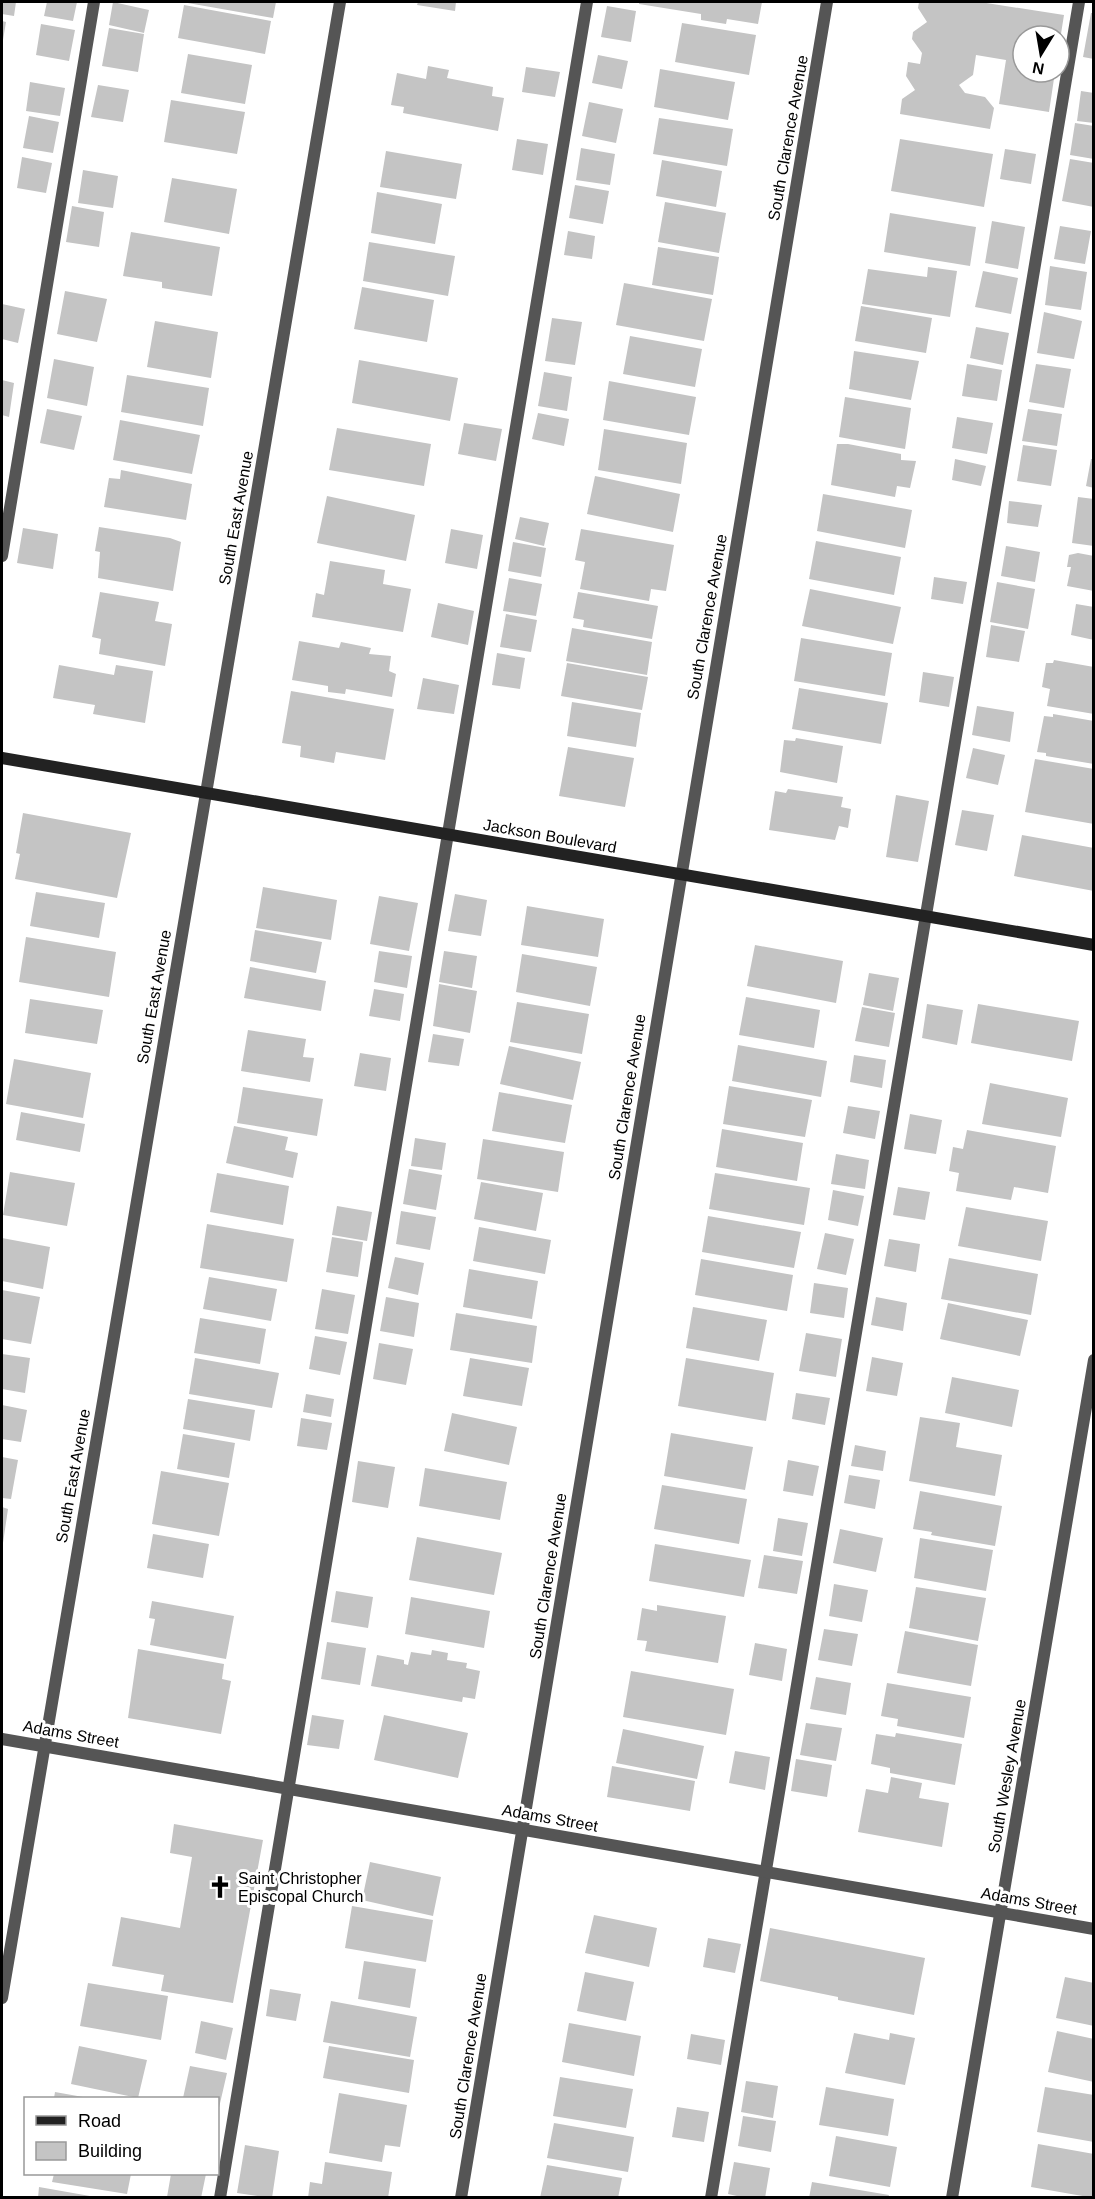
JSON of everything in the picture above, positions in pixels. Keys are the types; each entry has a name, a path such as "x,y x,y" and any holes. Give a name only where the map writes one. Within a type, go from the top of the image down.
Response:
{"street":[{"path":"2,556 94,2"},
{"name":"South East Avenue","path":"2,1998 340,2"},
{"path":"220,2198 587,2"},
{"name":"South Clarence Avenue","path":"461,2198 827,2"},
{"path":"711,2198 1078,2"},
{"name":"Jackson Boulevard","path":"2,758 1094,945"},
{"name":"South Wesley Avenue","path":"952,2198 1094,1360"},
{"name":"Adams Street","path":"2,1739 1094,1929"}],"building":[{"path":"2,2 16,2 14,16 2,14"},
{"path":"47,2 77,2 73,21 44,16"},
{"path":"113,2 149,10 144,33 109,25"},
{"path":"182,2 276,2 273,18"},
{"path":"418,2 456,2 455,11 417,5"},
{"path":"639,2 762,2 758,24 727,19 726,24 701,20 701,14 639,4"},
{"path":"919,2 980,2 1064,15 1063,24 1011,24 1011,84 1053,84 1049,112 999,104 1006,60 976,55 973,75 959,85 965,93 985,97 994,108 990,129 900,114 902,99 915,90 906,76 908,62 920,64 922,53 912,39 913,32 927,22 918,8"},
{"path":"184,5 271,21 265,54 178,38"},
{"path":"607,6 636,11 631,42 601,37"},
{"path":"1091,13 1094,13 1094,59 1083,57"},
{"path":"2,21 6,22 3,40 2,40"},
{"path":"682,23 756,35 749,75 675,62"},
{"path":"41,24 75,30 69,61 36,55"},
{"path":"109,28 144,34 138,72 102,66"},
{"path":"188,54 252,65 245,104 181,93"},
{"path":"598,55 628,61 622,89 592,83"},
{"path":"428,66 449,70 447,78 493,87 492,96 504,98 498,131 403,113 404,107 391,105 397,73 426,79"},
{"path":"526,67 560,72 555,97 522,92"},
{"path":"660,69 735,82 728,120 654,107"},
{"path":"30,82 65,88 60,116 26,111"},
{"path":"98,85 129,90 123,122 91,117"},
{"path":"1081,91 1094,93 1094,123 1077,121"},
{"path":"171,100 245,112 237,154 164,142"},
{"path":"589,102 623,109 616,143 582,136"},
{"path":"29,116 59,122 53,153 23,148"},
{"path":"659,118 733,129 727,166 653,154"},
{"path":"1075,123 1094,126 1094,159 1070,155"},
{"path":"517,139 548,144 543,175 512,170"},
{"path":"900,139 993,154 984,207 891,191"},
{"path":"581,148 615,154 610,185 576,180"},
{"path":"1005,149 1036,154 1031,184 1000,179"},
{"path":"386,151 462,164 456,199 380,187"},
{"path":"22,157 52,163 46,193 17,188"},
{"path":"1070,159 1094,163 1094,207 1062,201"},
{"path":"662,160 722,171 716,207 656,196"},
{"path":"83,170 118,176 113,208 78,203"},
{"path":"172,178 237,189 229,234 164,222"},
{"path":"575,185 609,191 603,224 569,218"},
{"path":"377,192 442,204 435,244 371,233"},
{"path":"665,202 726,213 719,253 658,242"},
{"path":"72,206 104,212 99,247 66,242"},
{"path":"890,213 976,227 970,266 884,252"},
{"path":"992,221 1025,227 1018,269 985,263"},
{"path":"1060,226 1091,231 1085,264 1054,259"},
{"path":"568,231 595,236 592,259 564,255"},
{"path":"131,232 220,247 212,296 162,288 162,282 123,276"},
{"path":"369,242 455,256 448,296 363,281"},
{"path":"658,247 719,257 713,295 652,285"},
{"path":"1050,266 1087,272 1081,310 1045,305"},
{"path":"928,267 957,271 950,317 862,304 868,269 927,277"},
{"path":"983,271 1018,278 1011,314 975,307"},
{"path":"624,283 712,299 704,341 616,325"},
{"path":"362,287 434,300 427,342 354,329"},
{"path":"65,291 107,299 97,342 57,334"},
{"path":"2,304 25,309 18,343 2,339"},
{"path":"861,306 932,318 926,353 855,341"},
{"path":"1044,312 1082,321 1074,359 1037,353"},
{"path":"552,318 582,322 575,365 545,361"},
{"path":"155,321 218,332 211,378 147,367"},
{"path":"976,327 1009,333 1003,365 970,358"},
{"path":"630,336 702,349 695,387 623,374"},
{"path":"854,351 919,361 911,400 849,389"},
{"path":"54,359 94,367 87,406 47,398"},
{"path":"359,360 458,378 450,421 352,403"},
{"path":"967,364 1002,370 997,401 962,396"},
{"path":"1036,364 1071,369 1064,408 1029,402"},
{"path":"544,372 572,377 567,411 538,406"},
{"path":"127,375 209,388 203,426 121,412"},
{"path":"2,380 14,383 9,417 2,415"},
{"path":"609,381 696,397 689,435 603,420"},
{"path":"845,397 911,408 905,449 839,437"},
{"path":"47,409 82,416 74,450 40,443"},
{"path":"1028,409 1062,414 1057,446 1022,441"},
{"path":"538,413 569,419 564,446 532,439"},
{"path":"957,417 993,423 987,454 952,448"},
{"path":"120,420 200,435 192,474 113,460"},
{"path":"464,423 502,429 496,461 458,454"},
{"path":"337,428 431,444 424,486 329,470"},
{"path":"604,429 687,443 681,484 598,470"},
{"path":"837,444 901,454 901,460 916,461 910,488 897,486 895,497 831,485"},
{"path":"1023,445 1057,450 1051,486 1017,481"},
{"path":"955,459 986,466 981,486 952,480"},
{"path":"1091,459 1094,459 1094,488 1086,486"},
{"path":"121,470 192,484 186,520 104,507 109,478 120,479"},
{"path":"595,476 680,494 673,532 587,514"},
{"path":"823,494 912,510 905,548 817,531"},
{"path":"327,496 415,515 406,561 317,543"},
{"path":"1078,497 1094,499 1094,546 1072,543"},
{"path":"1009,501 1042,505 1038,527 1007,523"},
{"path":"520,517 549,523 544,546 515,539"},
{"path":"99,527 170,538 181,542 173,591 98,578 100,552 95,551"},
{"path":"23,528 58,534 53,569 17,563"},
{"path":"451,529 483,535 477,569 445,563"},
{"path":"581,529 674,545 666,591 651,589 649,601 580,589 585,562 575,560"},
{"path":"816,541 901,557 894,595 809,579"},
{"path":"513,542 546,548 541,577 508,571"},
{"path":"1006,546 1040,552 1035,582 1001,576"},
{"path":"1078,553 1094,556 1094,591 1067,586 1071,567 1067,567 1069,555"},
{"path":"330,561 385,570 383,584 411,589 403,632 312,617 316,593 324,595"},
{"path":"934,577 967,582 963,604 931,599"},
{"path":"509,578 542,584 536,616 503,611"},
{"path":"997,582 1035,589 1028,629 990,622"},
{"path":"810,589 901,607 893,644 802,626"},
{"path":"100,592 159,602 155,621 172,624 165,666 99,654 101,639 92,637"},
{"path":"578,592 658,606 652,639 583,627 584,620 573,618"},
{"path":"438,603 474,611 468,645 431,637"},
{"path":"1076,604 1094,607 1094,640 1071,635"},
{"path":"506,614 537,620 531,652 500,647"},
{"path":"991,625 1025,631 1019,662 986,657"},
{"path":"572,628 652,642 647,675 566,661"},
{"path":"801,638 892,653 885,696 794,681"},
{"path":"299,641 339,648 341,642 371,648 369,654 391,656 389,671 396,674 392,697 346,689 345,694 328,692 328,686 292,680"},
{"path":"497,653 525,658 520,689 492,685"},
{"path":"1054,660 1094,667 1094,714 1047,706 1050,689 1042,687 1046,663 1053,663"},
{"path":"567,663 648,677 642,710 561,696"},
{"path":"59,665 114,675 116,665 153,671 145,723 93,714 95,705 53,698"},
{"path":"923,672 954,677 949,707 919,702"},
{"path":"423,678 459,685 454,714 417,709"},
{"path":"799,688 888,703 881,744 792,729"},
{"path":"291,691 394,709 385,760 336,752 334,763 300,757 301,746 282,743"},
{"path":"572,702 641,713 636,747 567,736"},
{"path":"977,706 1014,712 1010,742 972,735"},
{"path":"1053,714 1094,721 1094,764 1046,756 1046,753 1037,752 1044,716 1053,717"},
{"path":"796,738 843,746 837,783 780,772 784,740 795,741"},
{"path":"568,747 634,758 625,807 559,796"},
{"path":"973,748 1005,755 998,785 966,778"},
{"path":"1035,759 1094,769 1094,824 1025,812"},
{"path":"788,789 843,797 841,807 851,809 848,828 839,826 835,840 769,830 775,791 786,793"},
{"path":"896,795 929,801 918,862 886,857"},
{"path":"962,810 994,815 987,851 955,845"},
{"path":"23,813 131,833 117,898 15,879 20,854 16,853"},
{"path":"1022,835 1094,848 1094,891 1014,876"},
{"path":"263,887 337,900 331,940 256,928"},
{"path":"36,892 105,903 99,938 30,926"},
{"path":"455,894 487,900 481,936 448,931"},
{"path":"379,896 418,903 409,951 370,944"},
{"path":"527,906 604,919 598,957 521,945"},
{"path":"255,930 322,942 316,973 250,961"},
{"path":"26,937 116,952 109,997 19,982"},
{"path":"755,945 843,961 836,1003 747,986"},
{"path":"379,951 412,956 407,988 374,982"},
{"path":"444,951 477,956 472,988 439,982"},
{"path":"522,954 597,967 590,1006 516,992"},
{"path":"250,967 326,981 321,1011 244,998"},
{"path":"869,973 899,978 893,1011 863,1005"},
{"path":"439,984 477,991 470,1033 433,1026"},
{"path":"374,989 404,994 400,1021 369,1016"},
{"path":"746,997 820,1010 814,1048 739,1035"},
{"path":"30,999 103,1010 97,1044 25,1033"},
{"path":"517,1002 589,1014 582,1054 510,1042"},
{"path":"927,1004 963,1010 957,1045 922,1038"},
{"path":"978,1004 1079,1021 1072,1061 971,1043"},
{"path":"862,1007 895,1013 889,1047 855,1041"},
{"path":"248,1030 306,1039 303,1057 314,1058 310,1082 241,1071"},
{"path":"433,1034 464,1039 459,1066 428,1062"},
{"path":"738,1045 827,1061 821,1097 732,1081"},
{"path":"509,1046 581,1062 573,1100 500,1084"},
{"path":"360,1053 391,1058 386,1091 354,1086"},
{"path":"854,1055 886,1060 882,1088 850,1082"},
{"path":"14,1059 91,1073 83,1118 6,1104"},
{"path":"990,1083 1068,1098 1061,1137 982,1124"},
{"path":"729,1086 812,1100 805,1137 723,1124"},
{"path":"243,1087 323,1099 317,1136 237,1123"},
{"path":"499,1092 572,1105 565,1143 492,1131"},
{"path":"848,1106 880,1111 875,1139 843,1133"},
{"path":"21,1112 85,1124 80,1152 16,1140"},
{"path":"910,1114 942,1120 936,1154 904,1149"},
{"path":"234,1126 288,1137 285,1150 298,1153 293,1178 226,1163"},
{"path":"722,1129 803,1143 797,1181 716,1167"},
{"path":"967,1130 1056,1146 1048,1193 1014,1187 1011,1200 956,1191 959,1173 949,1171 953,1147 963,1149"},
{"path":"415,1138 446,1143 442,1170 411,1166"},
{"path":"483,1139 564,1152 558,1192 477,1179"},
{"path":"836,1154 869,1160 865,1189 831,1184"},
{"path":"409,1169 442,1175 436,1210 403,1204"},
{"path":"10,1172 75,1183 67,1226 3,1215"},
{"path":"217,1173 289,1186 283,1225 210,1212"},
{"path":"715,1173 810,1188 804,1225 709,1209"},
{"path":"481,1182 543,1193 536,1231 474,1219"},
{"path":"898,1187 930,1192 925,1220 893,1215"},
{"path":"833,1190 864,1196 858,1226 828,1220"},
{"path":"337,1206 372,1212 367,1241 332,1235"},
{"path":"966,1207 1048,1221 1041,1261 958,1246"},
{"path":"401,1211 436,1217 430,1250 396,1244"},
{"path":"708,1216 801,1232 794,1268 702,1252"},
{"path":"207,1224 294,1239 287,1282 200,1268"},
{"path":"479,1227 551,1240 545,1274 473,1261"},
{"path":"825,1233 854,1239 846,1275 817,1269"},
{"path":"332,1237 363,1242 358,1277 326,1272"},
{"path":"2,1238 50,1247 43,1289 2,1281"},
{"path":"889,1239 920,1244 916,1272 884,1266"},
{"path":"395,1257 424,1263 418,1295 388,1288"},
{"path":"949,1258 1038,1274 1031,1315 941,1299"},
{"path":"701,1259 793,1275 787,1311 695,1295"},
{"path":"469,1269 538,1281 532,1319 463,1307"},
{"path":"209,1277 277,1289 271,1321 203,1309"},
{"path":"814,1283 848,1288 844,1318 810,1313"},
{"path":"322,1289 355,1295 348,1334 315,1329"},
{"path":"2,1290 40,1297 31,1344 2,1339"},
{"path":"386,1297 419,1303 414,1337 380,1331"},
{"path":"876,1297 907,1303 903,1331 871,1325"},
{"path":"948,1303 1028,1320 1020,1356 940,1339"},
{"path":"693,1307 767,1320 759,1361 686,1348"},
{"path":"456,1313 537,1326 532,1363 450,1350"},
{"path":"200,1318 266,1329 260,1364 194,1353"},
{"path":"806,1333 842,1339 836,1377 799,1371"},
{"path":"315,1336 347,1342 340,1375 309,1369"},
{"path":"379,1343 413,1349 406,1385 373,1379"},
{"path":"2,1354 30,1358 25,1393 2,1389"},
{"path":"872,1357 903,1363 897,1396 866,1391"},
{"path":"195,1358 279,1373 272,1408 189,1394"},
{"path":"470,1358 529,1368 522,1406 463,1396"},
{"path":"686,1358 774,1373 766,1421 678,1406"},
{"path":"952,1377 1019,1390 1012,1427 945,1413"},
{"path":"796,1393 830,1398 825,1425 792,1419"},
{"path":"306,1394 334,1399 331,1417 303,1412"},
{"path":"188,1399 255,1410 250,1441 183,1429"},
{"path":"2,1405 27,1410 21,1442 2,1439"},
{"path":"452,1413 517,1427 509,1465 444,1451"},
{"path":"920,1417 960,1423 956,1447 1002,1455 995,1496 909,1481"},
{"path":"301,1418 332,1423 327,1450 297,1446"},
{"path":"671,1433 753,1447 745,1490 664,1476"},
{"path":"183,1434 235,1443 229,1478 177,1469"},
{"path":"855,1445 886,1451 883,1471 851,1466"},
{"path":"2,1457 18,1460 11,1499 2,1498"},
{"path":"788,1460 819,1466 813,1496 783,1491"},
{"path":"358,1461 395,1467 388,1508 352,1502"},
{"path":"425,1468 507,1482 500,1520 419,1506"},
{"path":"161,1471 229,1483 219,1536 152,1524"},
{"path":"849,1475 880,1480 875,1509 844,1503"},
{"path":"662,1485 747,1499 739,1544 654,1529"},
{"path":"920,1491 1002,1506 995,1546 931,1535 932,1532 913,1529"},
{"path":"2,1507 8,1509 3,1543 2,1543"},
{"path":"778,1518 808,1523 802,1556 773,1551"},
{"path":"840,1529 883,1538 876,1572 833,1563"},
{"path":"153,1534 209,1544 203,1578 147,1568"},
{"path":"417,1537 502,1553 494,1595 409,1580"},
{"path":"920,1538 993,1550 986,1591 914,1578"},
{"path":"655,1544 751,1560 744,1597 649,1581"},
{"path":"764,1555 803,1561 797,1594 758,1588"},
{"path":"834,1584 868,1590 862,1622 829,1616"},
{"path":"916,1587 986,1598 978,1641 909,1628"},
{"path":"336,1591 373,1597 368,1628 331,1622"},
{"path":"411,1597 490,1611 484,1648 405,1634"},
{"path":"152,1601 234,1616 226,1659 150,1645 155,1619 149,1618"},
{"path":"657,1605 726,1616 718,1663 645,1651 647,1641 637,1640 642,1608 657,1611"},
{"path":"824,1629 858,1634 852,1666 818,1660"},
{"path":"905,1631 978,1645 971,1686 897,1673"},
{"path":"327,1642 366,1648 360,1685 321,1679"},
{"path":"755,1643 787,1649 782,1681 749,1675"},
{"path":"138,1649 224,1664 222,1679 231,1681 221,1734 128,1718"},
{"path":"432,1650 448,1653 447,1660 467,1663 466,1668 480,1671 475,1699 463,1697 462,1702 371,1686 377,1655 404,1660 404,1664 408,1665 411,1652 431,1655"},
{"path":"631,1671 734,1689 726,1735 623,1717"},
{"path":"816,1677 851,1683 846,1715 810,1709"},
{"path":"887,1683 971,1697 964,1738 897,1726 898,1719 881,1716"},
{"path":"312,1715 344,1720 339,1749 307,1745"},
{"path":"384,1715 468,1733 458,1778 374,1760"},
{"path":"806,1723 842,1728 836,1761 800,1755"},
{"path":"623,1729 704,1746 697,1779 616,1763"},
{"path":"896,1733 962,1744 955,1785 890,1773 890,1768 871,1764 876,1734 895,1737"},
{"path":"735,1751 770,1757 765,1790 729,1783"},
{"path":"796,1759 832,1765 827,1797 791,1791"},
{"path":"612,1766 695,1781 690,1811 607,1797"},
{"path":"891,1777 922,1783 919,1798 949,1803 942,1847 858,1832 866,1789 888,1793"},
{"name":"Saint Christopher Episcopal Church","path":"174,1824 263,1840 233,2003 161,1991 164,1975 112,1966 121,1917 180,1928 192,1857 170,1853"},
{"path":"370,1862 441,1877 433,1916 362,1900"},
{"path":"352,1906 433,1920 426,1962 345,1948"},
{"path":"594,1915 657,1928 649,1967 585,1953"},
{"path":"770,1928 925,1958 914,2015 760,1981"},
{"path":"708,1938 741,1944 735,1973 703,1967"},
{"path":"364,1961 416,1969 410,2008 358,1999"},
{"path":"585,1972 634,1982 626,2021 577,2011"},
{"path":"1065,1977 1094,1983 1094,2026 1056,2018"},
{"path":"88,1983 168,1996 161,2040 80,2026"},
{"path":"270,1989 301,1994 296,2021 266,2016"},
{"path":"331,2001 417,2017 410,2057 323,2042"},
{"path":"201,2021 233,2028 226,2060 195,2053"},
{"path":"569,2023 641,2036 634,2076 562,2062"},
{"path":"1057,2031 1094,2039 1094,2082 1048,2072"},
{"path":"854,2033 889,2040 890,2033 915,2038 905,2085 845,2073"},
{"path":"691,2034 725,2040 721,2065 687,2059"},
{"path":"79,2046 147,2060 138,2097 71,2084"},
{"path":"329,2046 414,2060 409,2093 323,2078"},
{"path":"190,2066 227,2073 219,2108 219,2097 183,2097"},
{"path":"560,2077 633,2089 626,2128 553,2116"},
{"path":"746,2081 778,2086 773,2118 741,2112"},
{"path":"826,2087 894,2099 888,2136 819,2125"},
{"path":"1045,2087 1094,2095 1094,2142 1037,2132"},
{"path":"55,2092 83,2097 54,2097"},
{"path":"339,2093 407,2105 400,2147 385,2145 382,2162 329,2153"},
{"path":"677,2107 709,2112 704,2142 672,2137"},
{"path":"743,2116 776,2121 771,2152 738,2146"},
{"path":"554,2123 634,2137 628,2172 547,2158"},
{"path":"836,2136 897,2147 890,2187 829,2176"},
{"path":"1038,2144 1094,2154 1094,2198 1031,2187"},
{"path":"245,2145 279,2151 272,2198 237,2193"},
{"path":"325,2162 392,2172 388,2198 308,2198 310,2182 322,2184"},
{"path":"734,2162 770,2168 765,2198 746,2198 728,2194"},
{"path":"547,2165 622,2178 618,2198 540,2198"},
{"path":"54,2175 131,2175 127,2194 52,2182"},
{"path":"171,2175 206,2175 201,2198 167,2197"},
{"path":"812,2182 889,2195 888,2198 809,2198"},
{"path":"39,2187 90,2196 90,2198 38,2198"}],"place":[{"name":"Saint Christopher Episcopal Church","path":"220,1887"}]}
